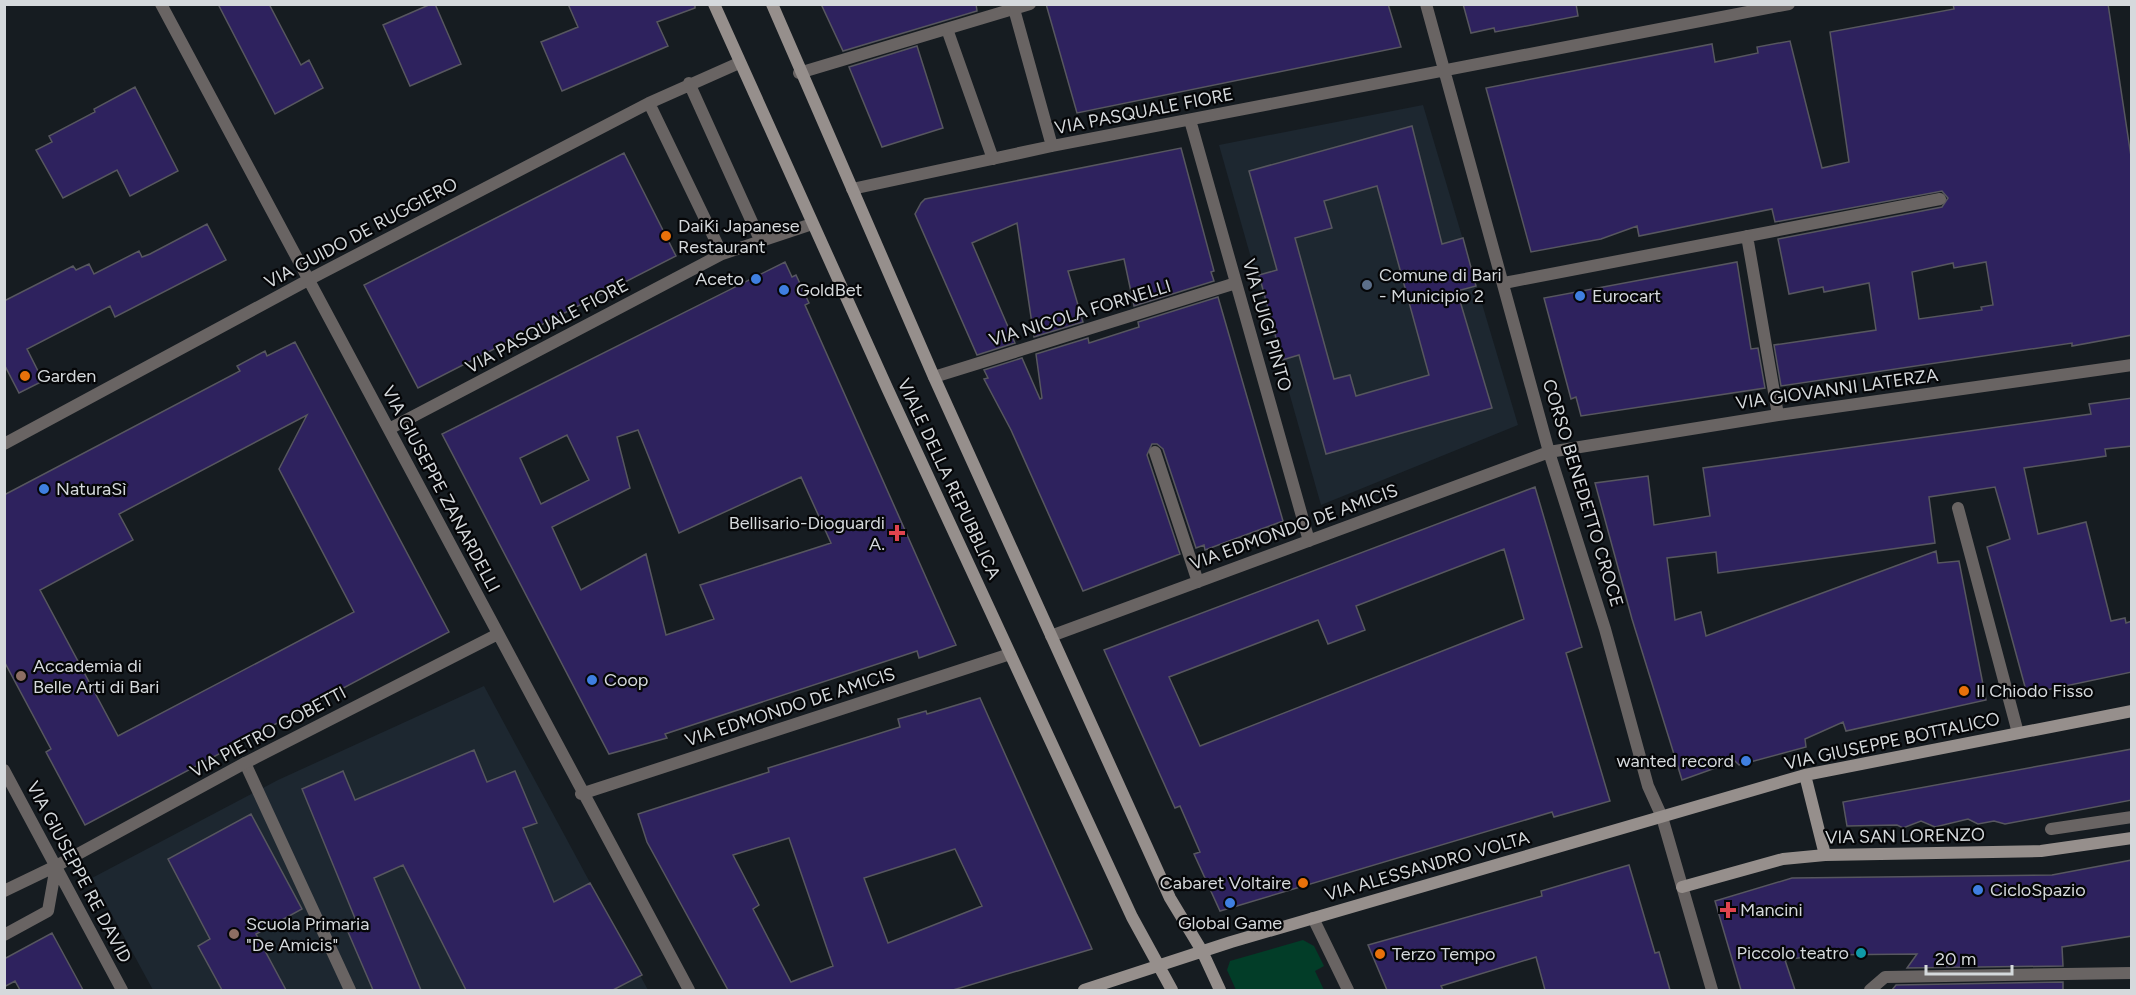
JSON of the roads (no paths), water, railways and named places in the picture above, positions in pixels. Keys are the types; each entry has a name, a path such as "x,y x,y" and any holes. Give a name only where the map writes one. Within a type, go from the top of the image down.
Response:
{"main road":[{"name":"VIALE DELLA REPUBBLICA","path":"714,4 812,224 1132,917 1173,990"},
{"name":"VIALE DELLA REPUBBLICA","path":"772,4 799,73 934,377 1170,898 1202,951 1220,990"},
{"name":"VIA GIUSEPPE BOTTALICO","path":"1662,817 1805,775 2132,711"},
{"path":"1805,775 1825,855"},
{"name":"VIA ALESSANDRO VOLTA","path":"1084,990 1202,951 1662,817"},
{"name":"VIA SAN LORENZO","path":"1682,886 1783,859 1825,855 2041,851 2132,838"}],"street":[{"name":"VIA GIUSEPPE ZANARDELLI","path":"161,4 310,279 581,794 688,990"},
{"path":"799,73 1030,4"},
{"name":"CORSO BENEDETTO CROCE","path":"1425,4 1549,452 1605,629 1648,786 1662,817 1712,990"},
{"name":"VIA PASQUALE FIORE","path":"852,189 1053,146 1789,4"},
{"path":"1014,9 1053,146"},
{"path":"947,29 993,159"},
{"name":"VIA GUIDO DE RUGGIERO","path":"4,444 310,279 649,103 689,83 739,63"},
{"path":"689,83 761,242"},
{"path":"649,103 722,254"},
{"name":"VIA LUIGI PINTO","path":"1190,120 1309,541"},
{"path":"1504,283 1940,199"},
{"name":"VIA PASQUALE FIORE","path":"389,429 722,254 812,224"},
{"path":"1747,236 1778,416"},
{"name":"VIA NICOLA FORNELLI","path":"934,377 1236,283"},
{"name":"VIA GIOVANNI LATERZA","path":"1549,452 1778,416 2132,365"},
{"path":"1155,452 1198,582"},
{"name":"VIA EDMONDO DE AMICIS","path":"1051,636 1549,452"},
{"path":"1958,508 2018,733"},
{"name":"VIA PIETRO GOBETTI","path":"4,891 56,866 245,763 498,634"},
{"name":"VIA EDMONDO DE AMICIS","path":"581,794 1010,654"},
{"path":"245,763 350,990"},
{"name":"VIA GIUSEPPE RE DAVID","path":"4,770 122,990"},
{"path":"2051,830 2132,817"},
{"path":"4,935 48,911 56,866"},
{"path":"1313,918 1348,990"},
{"path":"1870,990 1885,977 2132,973"}],"place":[{"name":"DaiKi Japanese Restaurant","path":"666,236"},
{"name":"Aceto","path":"756,279"},
{"name":"Comune di Bari - Municipio 2","path":"1367,285"},
{"name":"GoldBet","path":"784,290"},
{"name":"Eurocart","path":"1580,296"},
{"name":"Garden","path":"25,376"},
{"name":"NaturaSì","path":"44,489"},
{"name":"Bellisario-Dioguardi A.","path":"897,533"},
{"name":"Accademia di Belle Arti di Bari","path":"21,676"},
{"name":"Coop","path":"592,680"},
{"name":"Il Chiodo Fisso","path":"1964,691"},
{"name":"wanted record","path":"1746,761"},
{"name":"Cabaret Voltaire","path":"1303,883"},
{"name":"CicloSpazio","path":"1978,890"},
{"name":"Global Game","path":"1230,903"},
{"name":"Mancini","path":"1728,910"},
{"name":"Scuola Primaria \"De Amicis\"","path":"234,934"},
{"name":"Piccolo teatro","path":"1861,953"},
{"name":"Terzo Tempo","path":"1380,954"}]}
